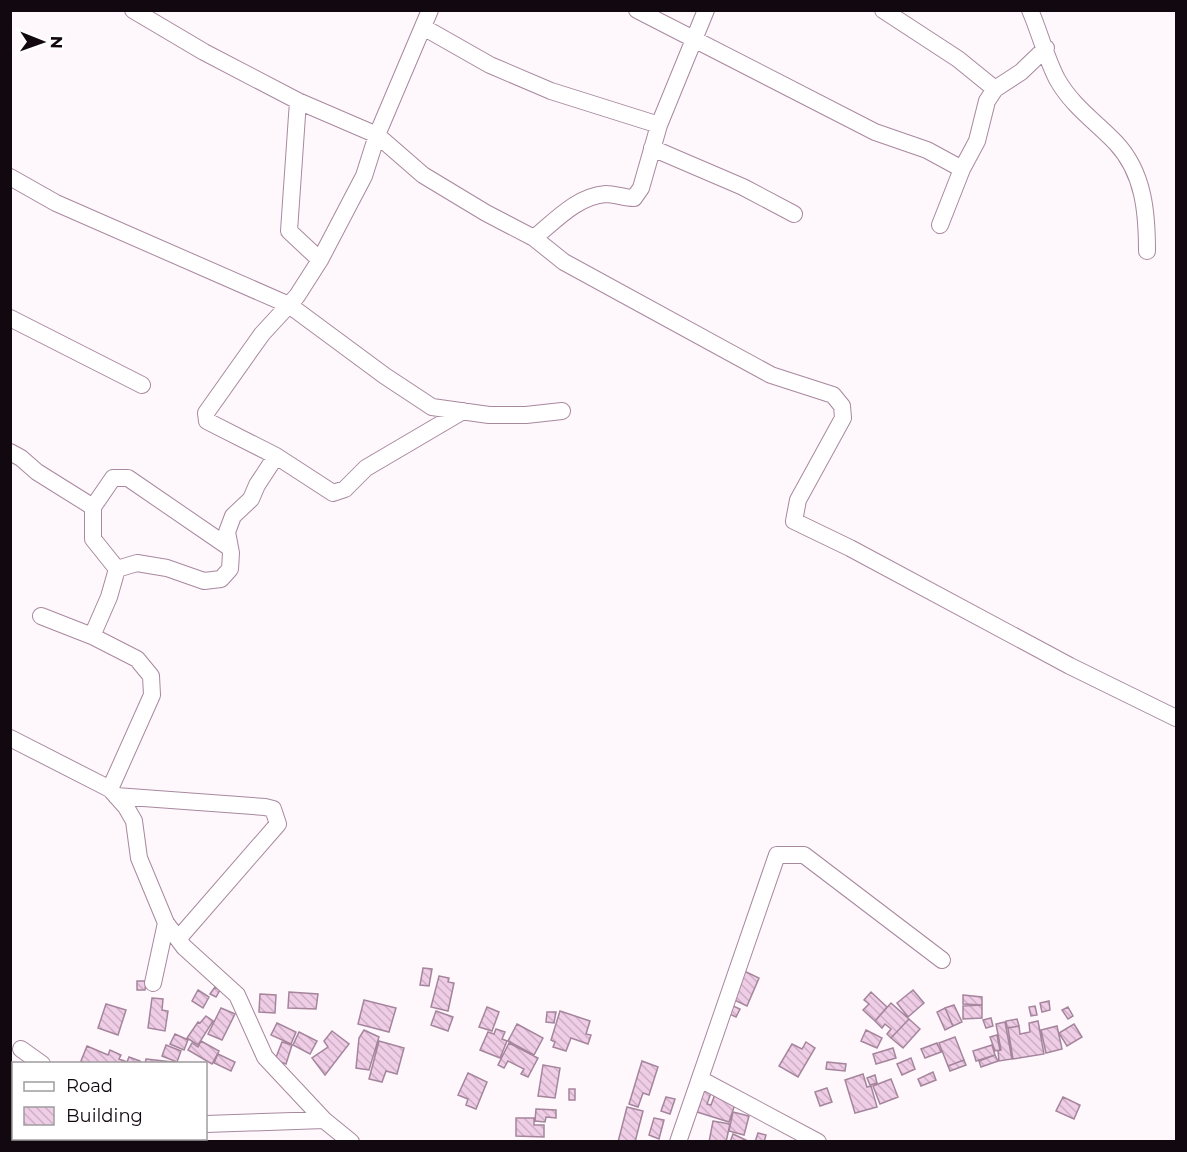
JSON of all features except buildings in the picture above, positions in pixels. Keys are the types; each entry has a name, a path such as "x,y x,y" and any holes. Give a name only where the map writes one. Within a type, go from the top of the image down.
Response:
{"street":[{"path":"133,10 204,52 298,101 377,135 423,175 486,213 534,237 564,262 771,375 833,395 842,406 843,418 798,500 794,521 850,548 1070,666 1176,718"},
{"path":"430,10 377,135 364,176 320,260 297,296 262,334 206,412 207,421 276,456 333,493 345,489 366,468 463,411"},
{"path":"637,10 875,132 927,150 962,169"},
{"path":"534,237 562,214 594,195 609,194 634,198 641,188 659,125 706,10"},
{"path":"883,10 958,59 995,89"},
{"path":"1030,10 1057,79 1079,110 1118,145 1135,170 1146,211 1147,251"},
{"path":"423,27 490,65 551,92 659,125"},
{"path":"940,225 962,169 976,141 987,101 995,89 1021,72 1046,48"},
{"path":"298,101 289,231 320,260"},
{"path":"652,148 743,187 794,214"},
{"path":"10,177 56,202 289,304 385,376 432,407 489,415 562,411"},
{"path":"10,318 142,385"},
{"path":"10,452 93,507"},
{"path":"117,569 137,563 167,568 204,581 221,579 230,569 227,532 233,516 251,499 257,485 276,456"},
{"path":"117,569 93,539 93,507 113,478 128,478 230,548"},
{"path":"92,636 109,597 117,569"},
{"path":"41,616 92,636 137,659 151,676 152,695 113,792"},
{"path":"10,738 113,792 273,809 278,824 178,939"},
{"path":"113,792 134,821 139,858 166,923 184,947 237,995 265,1057 324,1120 351,1142"},
{"path":"678,1142 777,855 804,855 942,960"},
{"path":"153,983 166,923"},
{"path":"21,1049 39,1062"},
{"path":"700,1079 818,1142"},
{"path":"207,1124 324,1120"}]}
